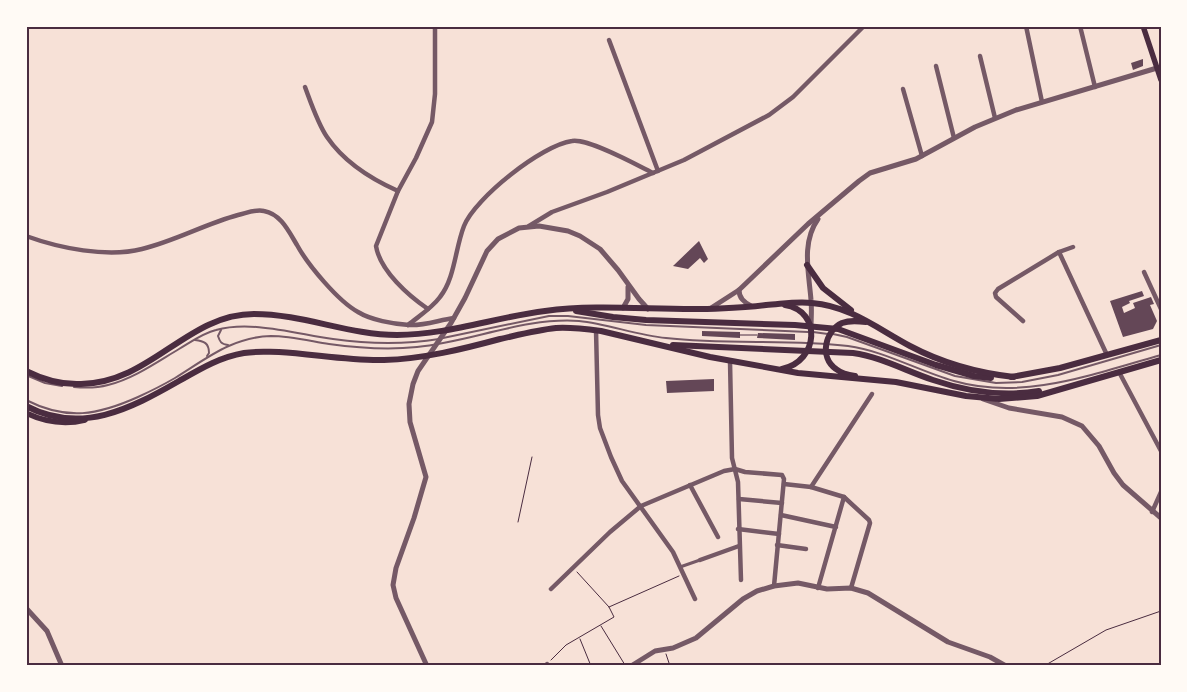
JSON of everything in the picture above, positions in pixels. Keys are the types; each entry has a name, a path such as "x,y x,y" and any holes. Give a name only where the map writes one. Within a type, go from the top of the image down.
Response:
{"main road":[{"path":"1143,26 1159,67 1161,80"},
{"path":"807,265 823,288 867,321"},
{"path":"26,373 64,384 89,384 119,378 139,368 206,326 223,319 246,314 286,317 371,333 396,335 447,329 557,309 580,307 709,309 781,303 811,303 839,308 867,321 911,346 949,362 988,374 1014,377"},
{"path":"766,305 780,304 797,310 804,316 811,330 810,346 802,359 789,367 774,368"},
{"path":"557,309 646,320 795,328 832,328 936,366 990,378 1014,377 1052,370 1161,340"},
{"path":"867,321 851,321 831,331 826,349 828,359 837,370 873,380"},
{"path":"26,413 46,421 68,423 111,414 208,365 230,356 247,352 393,360 462,348 536,331 574,328 596,330 730,361 823,376 896,382 999,400 1025,398 1161,360"},
{"path":"655,344 847,350 872,357 934,380 980,392 1018,394 1067,386"},
{"path":"26,406 55,417 86,419"}],"street":[{"path":"428,310 412,298 384,266 378,256 376,246 398,191 416,158 432,122 435,94 435,26"},
{"path":"529,226 552,212 684,160 769,115 792,97 864,26"},
{"path":"1026,26 1042,102"},
{"path":"1080,26 1095,87"},
{"path":"609,40 655,172"},
{"path":"980,56 995,118"},
{"path":"936,66 954,138"},
{"path":"709,309 740,290 824,210 870,173 922,156 995,118 1159,67"},
{"path":"305,87 326,137 348,161 376,181 398,191"},
{"path":"903,89 922,156"},
{"path":"408,325 440,298 447,286 464,225 476,205 525,164 553,147 574,140 589,144 655,172"},
{"path":"26,236 75,250 93,252 140,250 221,220 256,210 271,213 281,220 307,261 339,298 358,312 368,317 408,325 443,320 455,316"},
{"path":"811,330 811,303 807,265 808,246 811,230 824,210"},
{"path":"427,666 392,585 426,477 413,435 409,413 410,394 418,372 455,316 491,245 511,230 529,226 549,226 568,231 591,242 610,260 643,304 649,309"},
{"path":"1023,321 996,297 995,293 998,289 1059,252 1073,247"},
{"path":"1059,252 1107,355"},
{"path":"1144,272 1161,309"},
{"path":"623,308 629,294 628,284"},
{"path":"740,290 743,300 751,307"},
{"path":"596,330 597,398 600,428 622,481 673,552 695,599"},
{"path":"730,361 732,458 738,482 739,499 740,580"},
{"path":"1120,372 1161,451"},
{"path":"811,487 872,394"},
{"path":"980,398 1010,408 1062,417 1082,426 1099,446 1123,485 1161,518"},
{"path":"551,589 610,532 641,506 724,470 735,469 745,472 782,475 784,479 774,586"},
{"path":"784,484 811,487 844,497 869,520 870,523 851,588"},
{"path":"690,485 718,537"},
{"path":"1152,512 1161,492"},
{"path":"818,588 844,497"},
{"path":"739,499 782,503"},
{"path":"781,515 836,527"},
{"path":"738,530 779,534"},
{"path":"777,545 806,549"},
{"path":"680,567 740,546"},
{"path":"631,666 646,656 684,644 696,638 743,599 757,592 774,586 798,583 818,588 851,588 868,593 948,642 1006,666"},
{"path":"26,608 47,630 62,666"}],"lane":[{"path":"26,373 45,383 59,386 89,388 108,386 128,378 213,330 223,328 256,328 352,342 390,344 456,336 548,316 568,316 666,326 795,328"},
{"path":"26,400 53,412 84,414 104,411 174,378 205,357 230,345 244,340 270,336 360,347 415,348 450,343 533,323 566,321 592,323 664,338 792,347"},
{"path":"223,328 218,336 220,342 230,345"},
{"path":"847,334 955,376 996,384 1022,382 1058,375 1161,345"},
{"path":"194,340 203,341 207,344 209,353 205,357"},
{"path":"847,350 864,349 957,382 980,387 1004,389 1030,388 1069,381 1161,355"}],"path":[{"path":"740,335 757,335"},
{"path":"518,522 532,457"},
{"path":"548,665 566,645 614,617 609,607 573,568"},
{"path":"609,607 683,574"},
{"path":"1044,666 1106,630 1161,611"},
{"path":"600,626 626,666"},
{"path":"579,638 591,666"},
{"path":"665,649 670,666"}],"building":[{"path":"1143,59 1143,66 1133,70 1131,63"},
{"path":"699,241 708,259 704,263 700,258 688,269 673,266"},
{"path":"1142,291 1144,296 1129,301 1130,303 1122,307 1124,313 1135,308 1133,303 1151,297 1154,304 1150,305 1157,321 1153,329 1123,337 1110,301"},
{"path":"702,331 740,332 740,338 702,336"},
{"path":"758,333 795,334 795,340 757,338"},
{"path":"714,379 714,391 667,393 666,381"}]}
